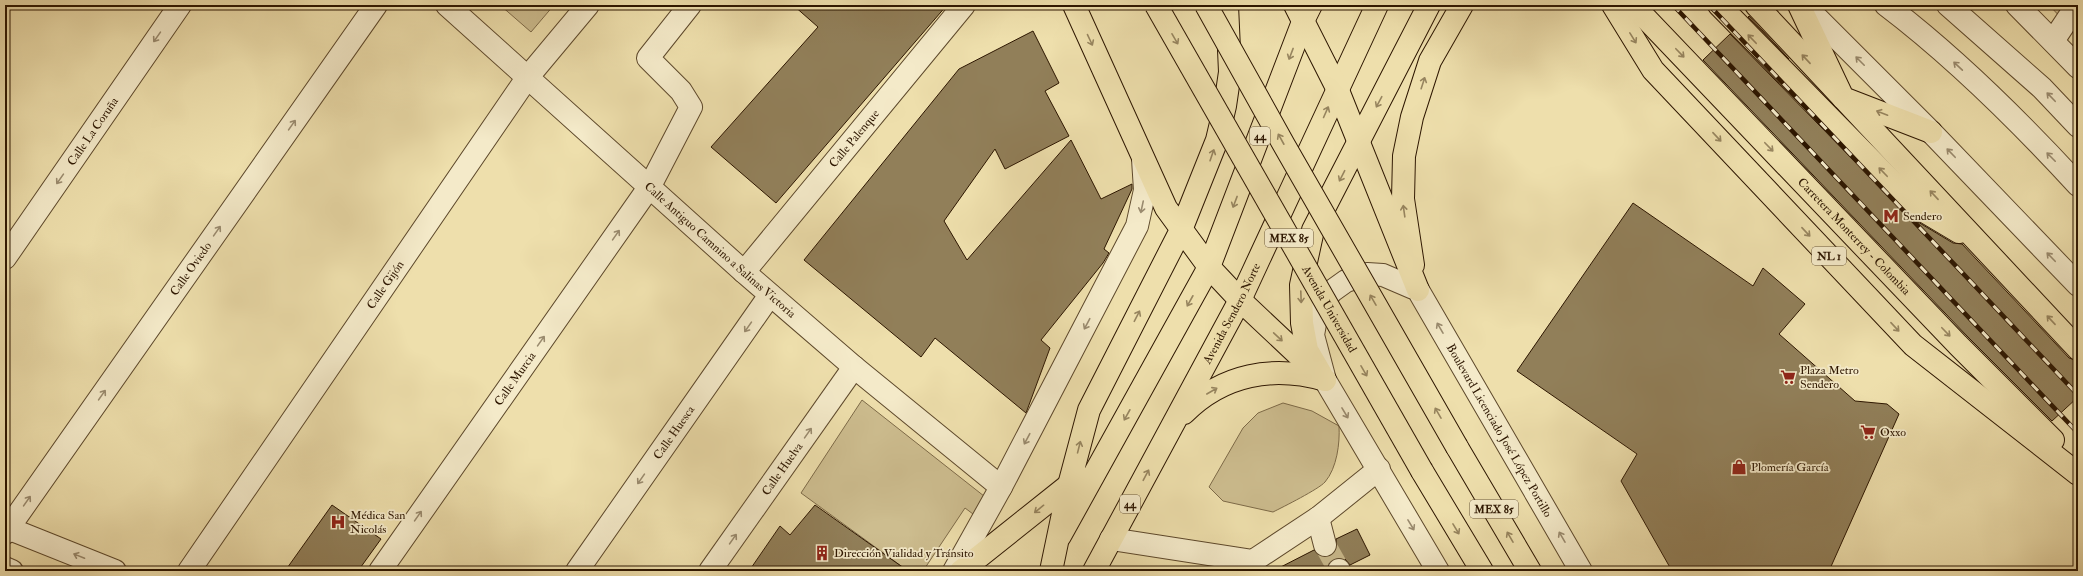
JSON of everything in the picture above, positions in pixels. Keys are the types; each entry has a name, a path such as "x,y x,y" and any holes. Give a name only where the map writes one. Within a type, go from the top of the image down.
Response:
{"main road":[{"path":"1074,5 1166,208 1209,267 1240,300 1325,380"},
{"name":"Avenida Universidad","path":"1156,5 1422,471 1482,571"},
{"name":"MEX 85","path":"1206,5 1457,447 1530,571"},
{"path":"1051,571 1069,485 1089,410 1182,230 1217,140 1225,106 1230,72 1227,5"},
{"name":"Avenida Sendero Norte","path":"1094,571 1240,300 1337,88 1377,5"},
{"path":"1325,380 1307,350 1302,323 1301,285 1313,230 1429,5"},
{"path":"1418,290 1403,199 1404,156 1412,117 1430,61 1462,5"},
{"path":"1430,61 1458,24 1476,5"},
{"name":"NL 1","path":"1613,5 1653,70 1913,345 2078,474"},
{"name":"Carretera Monterrey - Colombia","path":"1633,5 1958,345 2078,465"},
{"path":"1719,5 1917,207 1980,245"},
{"path":"1756,5 2078,349"},
{"path":"1799,5 1843,98 1931,132"},
{"path":"1303,10 1359,141 1418,290"},
{"name":"44","path":"1041,571 1209,267 1303,10"},
{"path":"1166,438 1178,420 1193,404 1211,392 1231,382 1270,373 1300,374 1325,380"},
{"path":"961,571 1069,485 1108,450"}],"street":[{"name":"Calle La Coruña","path":"5,258 180,5"},
{"name":"Calle Oviedo","path":"6,529 376,5"},
{"name":"Calle Antiguo Camnino a Salinas Victoria","path":"447,5 770,295 854,368 1001,487"},
{"name":"Calle Gijón","path":"189,571 527,78 588,5"},
{"name":"Calle Murcia","path":"380,571 650,186 691,107 681,92 648,58 690,5"},
{"name":"Calle Palenque","path":"744,272 964,5"},
{"path":"1804,5 1931,132 2078,285"},
{"path":"1886,5 1922,32 1990,96 2078,185"},
{"path":"1948,5 2042,88 2078,126"},
{"path":"2017,5 2078,67"},
{"path":"2053,41 2077,5"},
{"path":"954,571 1001,487 1137,226 1145,190 1142,154"},
{"path":"1418,290 1384,275 1367,274 1346,281 1332,291 1318,307 1313,335 1325,380 1379,470 1432,569"},
{"name":"Boulevard Licenciado José López Portillo","path":"1418,290 1582,571"},
{"name":"Calle Huesca","path":"577,571 770,295"},
{"name":"Calle Huelva","path":"710,571 854,368"},
{"path":"1111,539 1258,566 1379,470"},
{"path":"1318,518 1326,545"},
{"path":"6,529 115,571"},
{"path":"5,568 12,571"}],"shaded area":[{"path":"500,5 554,5 531,32"},
{"path":"2049,5 2078,5 2078,36"},
{"path":"862,400 989,500 981,520 965,508 923,571 908,571 801,493"},
{"path":"1283,403 1312,411 1339,426 1337,455 1329,476 1325,482 1316,489 1273,512 1223,501 1209,487 1243,428 1258,413"}],"building":[{"path":"793,5 947,5 776,203 711,147 818,27"},
{"path":"1749,16 1789,59 1748,17"},
{"path":"1033,31 1059,83 1045,91 1069,136 1005,169 995,149 944,221 967,260 1071,140 1101,199 1132,184 1132,189 1104,249 1109,253 1103,263 1041,340 1050,348 1026,413 935,338 921,357 804,260 959,69"},
{"path":"1730,34 1908,216 1953,243 1962,244 2069,358 2078,361 2078,397 2052,421 1967,336 1703,60"},
{"path":"1633,203 1753,286 1763,268 1805,304 1779,334 1855,401 1887,404 1899,414 1829,571 1672,571 1621,481 1637,454 1517,371"},
{"name":"Médica San Nicolás","path":"332,505 381,539 358,571 285,571"},
{"name":"Dirección Vialidad y Tránsito","path":"815,505 908,571 749,571 780,526 790,535"},
{"path":"1357,529 1370,555 1350,565 1345,559 1339,558 1333,559 1328,564 1326,571 1273,571 1314,550 1321,557 1328,557 1334,554 1337,549 1336,539"}],"tunnel":[{"path":"1325,545 1339,570"}],"railway":[{"path":"1673,5 2078,433"},
{"path":"1709,5 2078,395"}],"place":[{"name":"Sendero","path":"1891,216"},
{"name":"Plaza Metro Sendero","path":"1788,377"},
{"name":"Oxxo","path":"1868,432"},
{"name":"Plomería García","path":"1739,467"},
{"name":"Médica San Nicolás","path":"338,522"},
{"name":"Dirección Vialidad y Tránsito","path":"822,553"}]}
